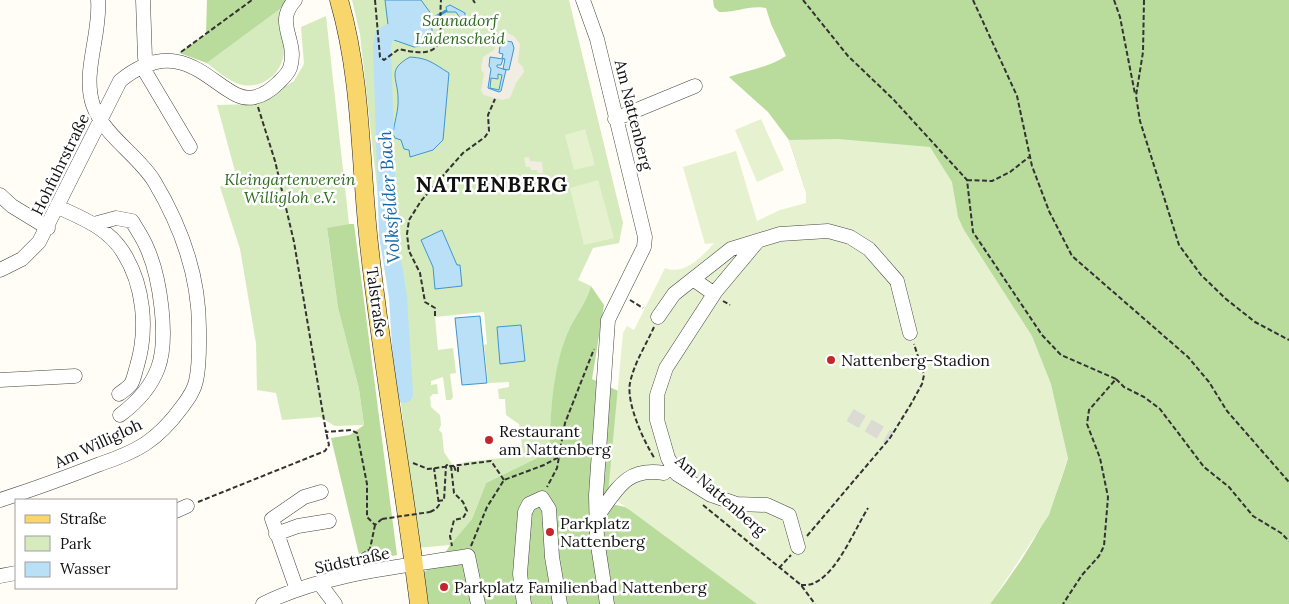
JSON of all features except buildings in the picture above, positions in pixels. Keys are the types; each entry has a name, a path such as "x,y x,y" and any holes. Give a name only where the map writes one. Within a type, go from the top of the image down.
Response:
{"main road":[{"name":"Talstraße","path":"339,0 348,35 369,244 419,604"}],"street":[{"path":"98,0 99,16 91,88 94,106 100,121"},
{"path":"143,0 145,58 147,66 190,147"},
{"path":"254,98 272,90 290,70 293,48 285,26 288,10 295,0"},
{"name":"Am Nattenberg","path":"583,0 597,39 615,119 646,236 644,247 608,320 596,518 607,604"},
{"name":"Hohfuhrstraße","path":"0,270 22,259 31,251 48,228 120,81 147,66 180,62 203,71 238,95 254,98"},
{"path":"615,119 695,86"},
{"name":"Am Willigloh","path":"0,500 50,484 144,445 164,430 191,395 196,382 198,301 184,243 154,181 141,163 100,121"},
{"path":"0,195 12,206 48,228"},
{"path":"58,207 94,224 123,252 134,277 141,303 143,338 130,384 119,394"},
{"name":"Am Willigloh","path":"94,224 116,218 132,221 147,248 158,285 163,331 158,368 139,399 120,416"},
{"path":"658,317 674,294 731,249 780,234 828,232 850,237 869,249 897,282 910,333"},
{"path":"757,242 716,291 666,368 657,395 657,420 668,458 678,474 711,495 737,504 767,505 789,515 798,547"},
{"path":"693,279 710,291"},
{"path":"0,380 75,376"},
{"path":"596,518 623,483 632,476 642,471 664,473"},
{"path":"321,492 304,497 272,519 276,534 298,526 329,521"},
{"path":"524,604 520,574 525,512 529,504 542,498 549,509 552,557 560,604"},
{"name":"Südstraße","path":"276,534 297,590"},
{"path":"414,565 468,556 478,604"},
{"name":"Südstraße","path":"263,604 297,590 320,584 414,565"},
{"path":"0,576 15,573"},
{"path":"320,584 335,604"}],"path":[{"path":"180,62 181,52 252,0"},
{"path":"375,0 380,57 384,60 399,49 426,52 435,49 440,42 441,0"},
{"path":"803,0 848,56 893,99 967,180 972,232 1042,335 1060,355 1116,379 1124,387 1144,396 1160,409 1204,467 1229,487 1253,516 1281,533 1289,541"},
{"path":"973,0 1017,96 1030,157 1049,211 1072,256 1188,357 1209,382 1227,410 1289,482"},
{"path":"1114,0 1120,17 1140,121 1179,245 1201,275 1226,299 1254,322 1289,340"},
{"path":"1136,96 1143,52 1144,0"},
{"path":"182,509 325,451 328,444 294,242 275,161 254,98"},
{"path":"435,316 435,308 425,302 420,273 409,251 407,234 409,220 420,201 446,171 463,153 485,137 488,131 488,115 494,99"},
{"path":"967,180 992,181 1010,172 1030,157"},
{"path":"621,295 643,308"},
{"name":"Am Nattenberg","path":"658,317 634,369 629,391 648,447 664,473"},
{"path":"779,568 890,438 922,384 924,375 910,333"},
{"path":"542,498 557,468 565,423 594,348"},
{"path":"1063,604 1082,575 1100,556 1104,546 1108,497 1100,458 1087,424 1089,410 1116,379"},
{"path":"326,432 351,430 357,433 367,484 367,517 375,526"},
{"path":"468,556 487,507 504,480 544,465 559,457"},
{"path":"398,458 428,469 491,461 504,480"},
{"path":"438,501 444,500 446,466 449,463"},
{"path":"453,466 454,472 458,472 458,465"},
{"path":"453,466 454,493 463,502 467,511 463,518 454,520 450,536 453,558"},
{"path":"345,565 361,557 370,549 375,526 382,519 430,512 436,509 438,501 434,468"},
{"name":"Am Nattenberg","path":"702,504 801,586 815,604"},
{"path":"801,586 814,584 832,567 868,508"}],"green space":[{"path":"207,0 286,0 280,9 207,63 179,53 206,34"},
{"name":"Saunadorf Lüdenscheid","path":"352,0 569,0 623,223 619,243 593,248 578,280 591,286 567,334 562,349 552,407 549,452 486,483 472,519 450,545 417,548 360,34","holes":["484,312 487,344 484,345 488,383 509,382 509,387 498,389 499,399 505,399 506,415 519,424 522,445 513,457 464,462 454,467 444,452 442,433 439,430 441,425 440,415 431,407 430,397 433,394 438,394 437,384 431,385 431,381 443,377 446,400 451,400 453,397 450,374 456,373 453,348 438,350 435,317"]},
{"path":"713,0 1289,0 1289,604 990,604 1016,568 1036,535 1054,499 1068,458 806,203 806,192 789,140 768,112 729,77 766,66 786,56 771,24 766,8 760,7 719,12 714,7"},
{"path":"280,9 279,20 284,45 283,58 276,73 270,78 255,85 239,84 207,63"},
{"name":"Kleingartenverein Willigloh e.V.","path":"326,16 349,224 327,229 338,308 359,389 364,425 335,426 320,417 282,420 276,393 257,390 256,343 240,249 220,187 236,175 217,105 255,104 294,81 304,64 301,27"},
{"path":"761,119 784,170 757,182 735,130"},
{"path":"585,129 595,165 574,170 565,135"},
{"name":"Nattenberg-Stadion","path":"838,139 930,147 952,182 958,217 964,230 1032,336 1051,384 1068,458 1049,515 990,604 757,604 608,494 623,333 627,326 634,330 665,268 672,270 686,267 699,259 714,243 705,244 683,167 736,151 757,221 780,210 806,203 806,192 789,140"},
{"path":"598,180 614,238 584,245 570,188"},
{"path":"354,224 397,555 361,563 331,438 350,435 364,425 359,389 338,308 327,228"},
{"path":"591,286 604,305 592,379 625,394 607,503 625,507 798,604 427,604 423,573 441,560 450,545 472,519 486,483 549,452 553,392 558,363 567,334"}],"shaded area":[{"path":"505,32 514,36 520,44 518,62 523,67 524,72 516,83 510,98 502,100 484,95 481,91 484,74 481,69 483,57 494,50 500,34","holes":["501,40 511,42 514,48 509,70 503,68 505,59 503,54 499,53","490,57 502,59 501,65 497,65 497,68 506,70 501,90 498,92 488,88 491,69 489,66"]},
{"path":"529,157 530,161 542,162 543,173 538,173 537,170 531,170 530,167 526,167 524,158"}],"water":[{"path":"385,0 421,0 432,15 432,31 420,46 414,47 394,40 389,33"},
{"path":"450,5 465,13 465,20 462,21 456,12 447,12 446,7"},
{"path":"501,40 512,42 514,48 509,70 503,69 505,59 502,58 503,54 499,53"},
{"path":"410,57 427,60 449,73 443,140 433,150 410,157 409,150 404,149 401,140 395,138 393,134 398,103 396,70 398,66"},
{"path":"490,57 503,59 501,65 497,65 497,67 506,70 501,91 499,92 488,88 491,69 489,66","holes":["498,74 502,75 499,90 490,88 491,78 498,79"]},
{"path":"442,230 457,265 460,265 462,286 435,289 433,267 421,240"},
{"path":"480,316 487,383 462,385 455,318"},
{"path":"521,325 525,361 500,364 497,327"}],"waterway":[{"path":"432,19 446,11"},
{"name":"Volksfelder Bach","path":"389,33 384,36 382,47 388,235 398,297 404,394"}],"tunnel":[{"path":"850,415 890,438"}],"place":[{"name":"Nattenberg-Stadion","path":"831,360"},
{"name":"Restaurant am Nattenberg","path":"489,440"},
{"name":"Parkplatz Nattenberg","path":"550,532"},
{"name":"Parkplatz Familienbad Nattenberg","path":"444,587"}],"district":[{"name":"NATTENBERG","path":"492,184"}]}
